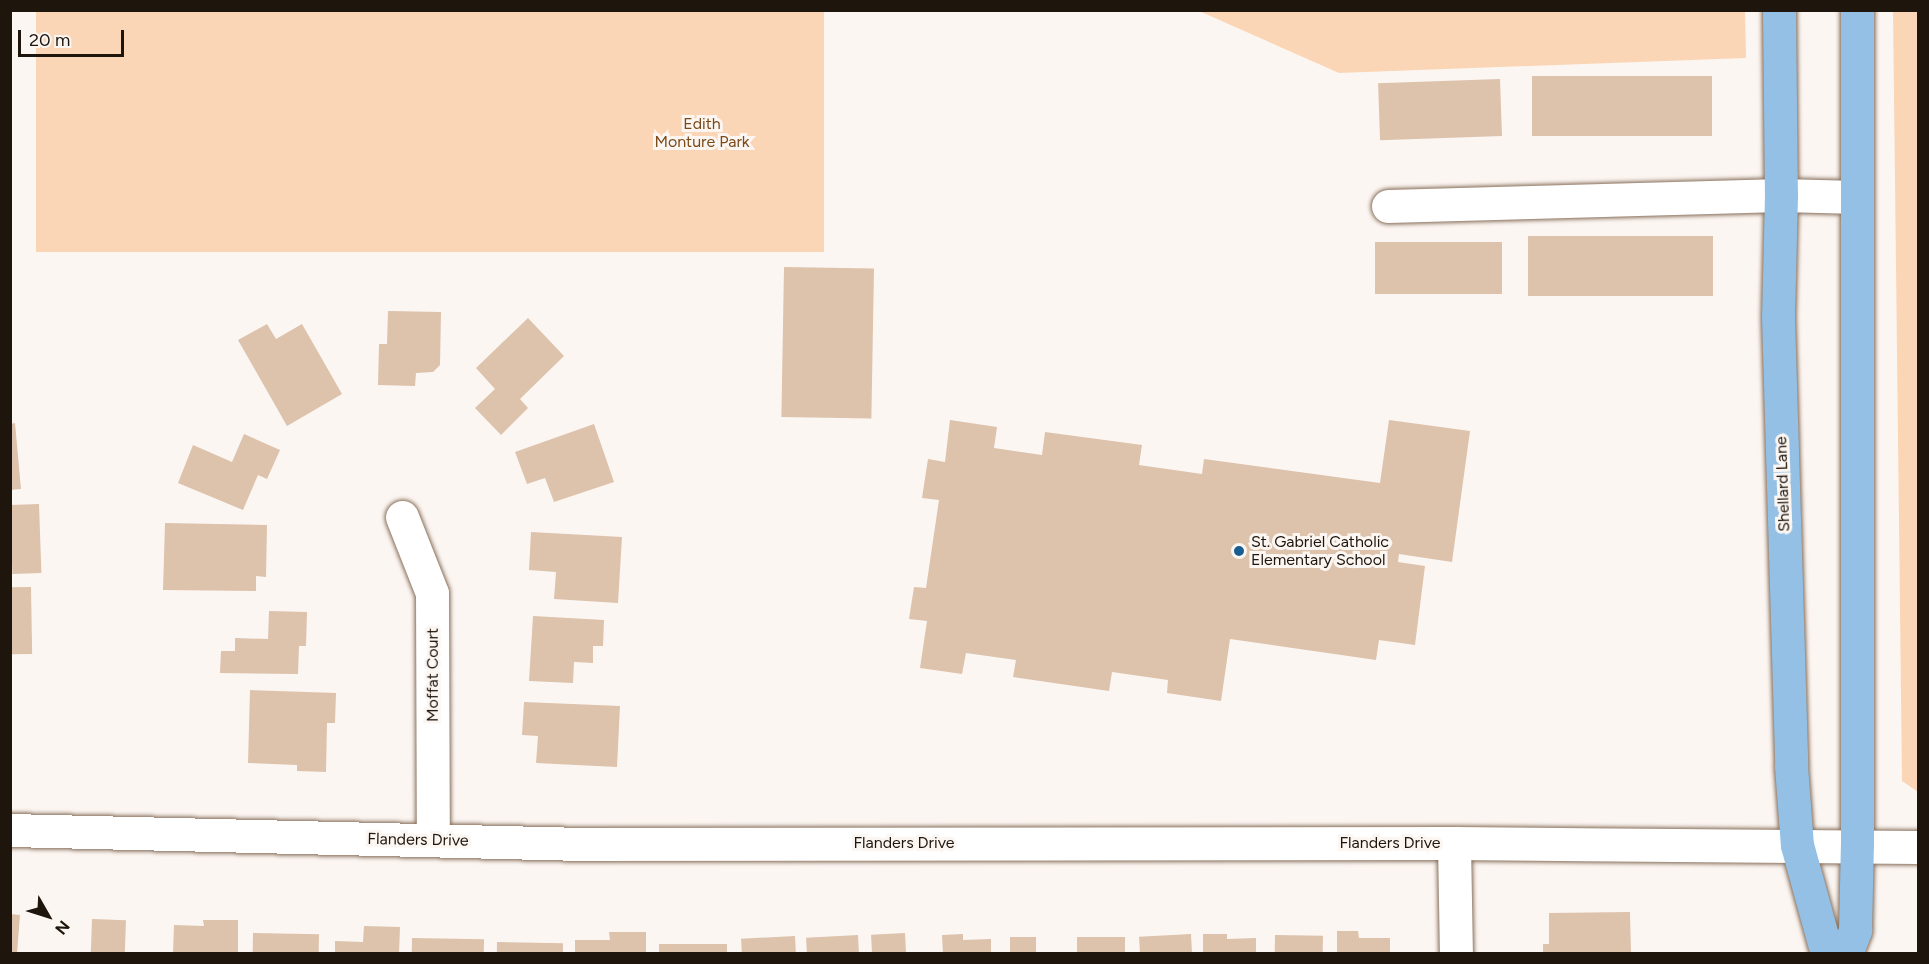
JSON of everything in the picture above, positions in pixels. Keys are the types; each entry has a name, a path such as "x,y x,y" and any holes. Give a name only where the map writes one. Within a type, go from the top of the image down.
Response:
{"main road":[{"name":"Shellard Lane","path":"1779,10 1781,195 1778,317 1791,766 1797,845 1827,954"},
{"path":"1846,954 1855,930 1857,845 1857,10"}],"street":[{"path":"1388,206 1781,195 1857,197"},
{"name":"Moffat Court","path":"402,517 432,593 433,840"},
{"name":"Flanders Drive","path":"10,830 580,844 1454,843 1763,848 1797,845 1857,845 1918,848"},
{"path":"1454,843 1456,954"}],"green space":[{"name":"Edith Monture Park","path":"36,11 824,11 824,252 36,252"},
{"path":"1199,11 1745,11 1746,58 1339,73"},
{"path":"1893,11 1918,11 1918,792 1902,781"}],"building":[{"path":"1532,76 1712,76 1712,136 1532,136"},
{"path":"1500,79 1502,136 1380,140 1378,83"},
{"path":"1528,236 1713,236 1713,296 1528,296"},
{"path":"1375,242 1502,242 1502,294 1375,294"},
{"path":"784,267 874,269 871,419 781,417"},
{"path":"388,311 441,312 440,365 433,372 416,373 415,386 378,385 379,344 387,344"},
{"path":"528,318 564,356 520,399 528,408 501,435 475,408 495,389 476,368"},
{"path":"267,324 276,339 302,324 342,394 287,426 238,340"},
{"path":"950,420 997,427 994,448 1042,455 1045,432 1142,445 1139,465 1202,474 1204,459 1380,483 1389,420 1470,431 1452,562 1399,554 1398,562 1425,566 1415,645 1379,640 1376,660 1230,639 1221,701 1167,693 1168,680 1112,672 1109,691 1013,677 1016,660 966,653 962,674 920,668 927,621 909,619 914,587 926,588 939,500 922,498 928,459 945,462"},
{"path":"15,423 21,489 10,490 10,424"},
{"path":"594,424 614,482 554,502 545,478 527,484 515,452"},
{"path":"244,434 280,450 267,479 258,475 243,510 178,483 193,445 232,462"},
{"path":"39,504 41,573 12,574 10,505"},
{"path":"165,523 267,525 266,577 256,576 256,591 163,590"},
{"path":"531,532 622,537 618,603 554,599 556,572 529,570"},
{"path":"10,587 31,587 32,654 11,654"},
{"path":"269,611 307,612 306,646 299,646 298,674 220,673 221,651 235,651 235,638 268,639"},
{"path":"533,616 604,620 603,646 593,646 593,663 574,662 573,683 529,681"},
{"path":"250,690 336,693 335,723 327,723 326,772 297,771 297,765 248,763"},
{"path":"524,702 620,706 617,767 536,763 538,736 522,735"},
{"path":"1630,912 1631,954 1543,954 1543,944 1549,944 1549,913"},
{"path":"10,914 20,915 17,954 10,954"},
{"path":"92,919 126,920 125,954 91,954"},
{"path":"203,920 238,920 238,954 173,954 174,925 204,926"},
{"path":"364,926 400,927 399,954 335,954 335,941 363,942"},
{"path":"1337,931 1358,931 1359,938 1390,938 1390,954 1337,954"},
{"path":"609,932 646,932 646,954 575,954 575,940 610,940"},
{"path":"253,933 319,934 319,954 253,954"},
{"path":"905,933 906,954 872,954 871,935"},
{"path":"963,934 963,940 991,939 991,954 943,954 942,935"},
{"path":"1191,934 1192,954 1140,954 1139,937"},
{"path":"1203,934 1227,934 1227,939 1256,938 1256,954 1203,954"},
{"path":"858,935 859,954 807,954 806,938"},
{"path":"1275,935 1323,936 1323,954 1275,954"},
{"path":"795,936 796,954 742,954 741,939"},
{"path":"1010,937 1036,937 1036,954 1010,954"},
{"path":"1077,937 1125,937 1125,954 1077,954"},
{"path":"412,938 484,939 484,954 412,954"},
{"path":"497,942 563,943 563,954 497,954"},
{"path":"659,944 727,944 727,954 659,954"}],"place":[{"name":"St. Gabriel Catholic Elementary School","path":"1239,551"}]}
